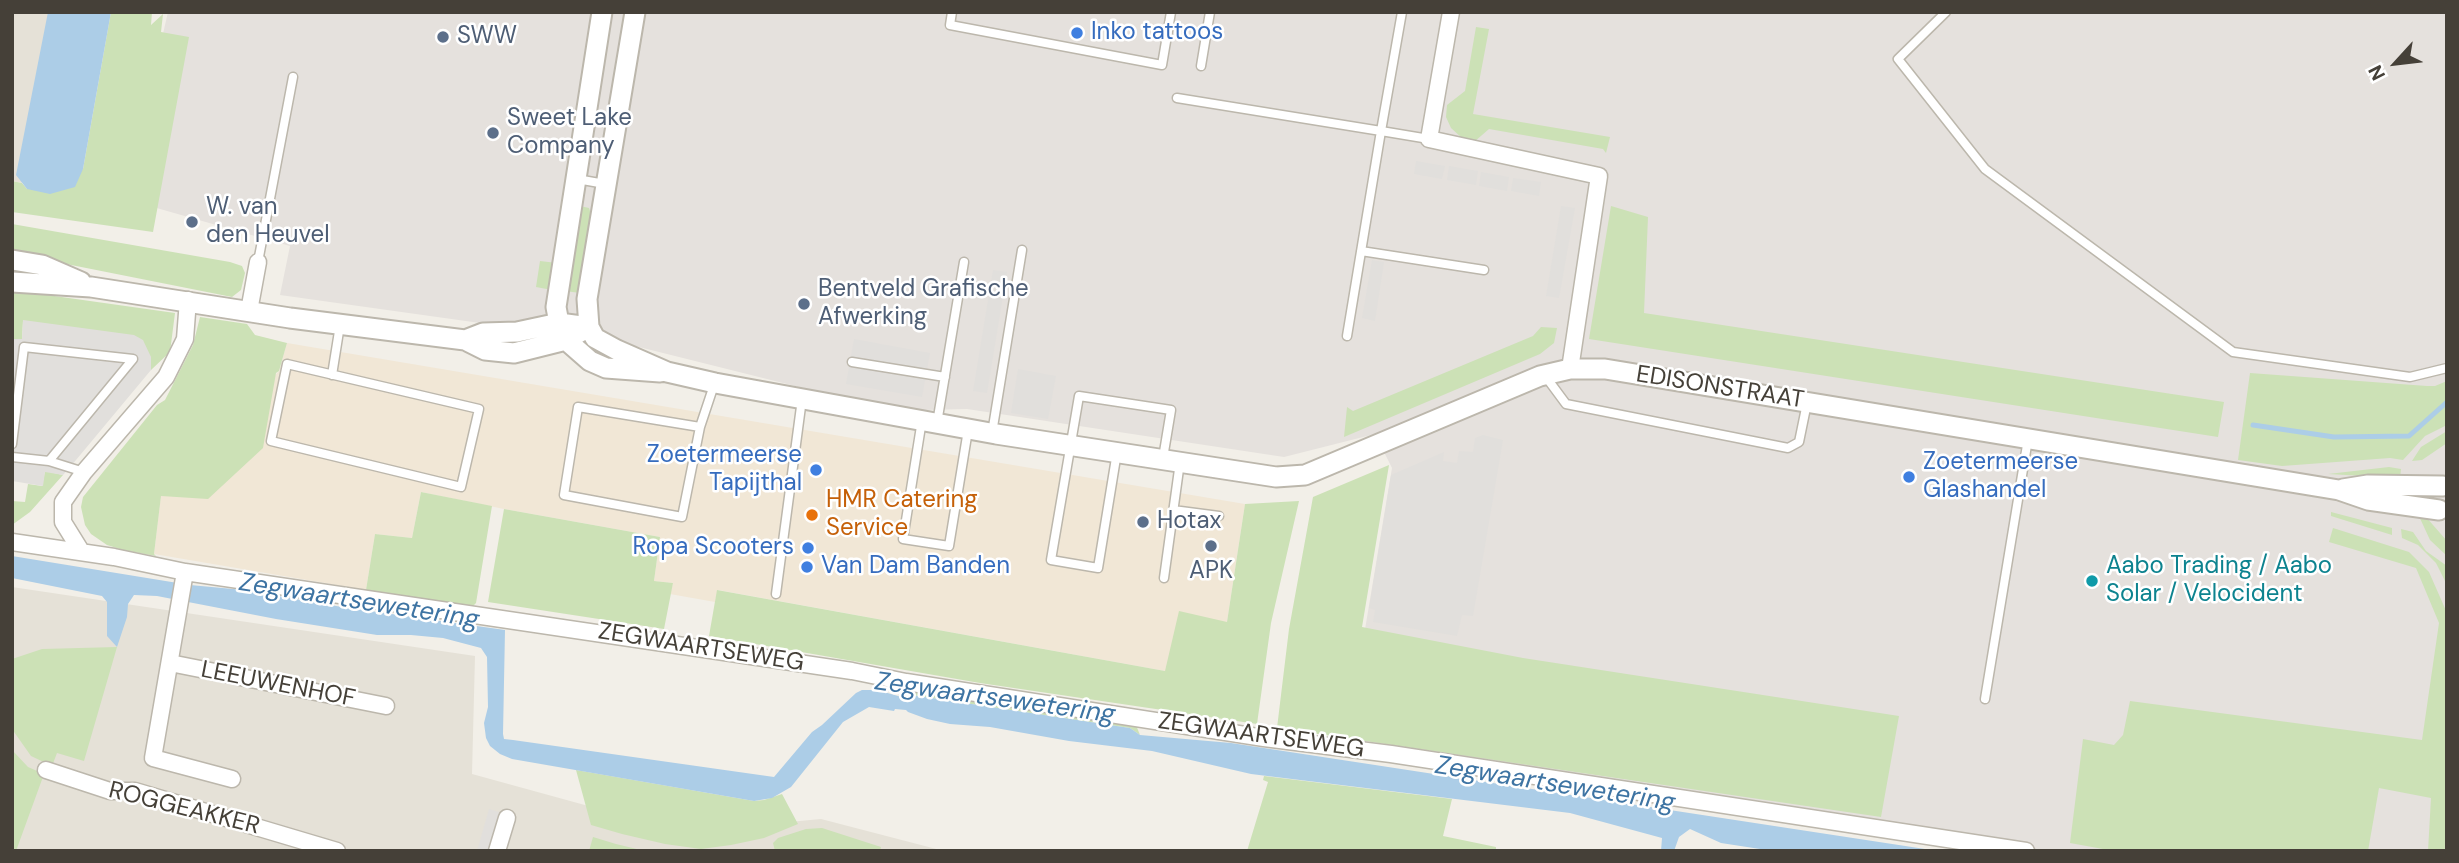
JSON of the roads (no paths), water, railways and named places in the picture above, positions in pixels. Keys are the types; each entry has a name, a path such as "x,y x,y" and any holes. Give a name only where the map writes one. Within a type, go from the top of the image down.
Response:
{"street":[{"path":"562,332 556,307 602,12"},
{"path":"12,282 91,287 188,300 340,325 465,340 485,350 514,353 562,332 589,327 587,299 635,12"},
{"path":"1451,12 1429,139 1599,176 1570,369"},
{"path":"12,260 42,265 91,287"},
{"path":"249,311 258,262"},
{"path":"82,551 63,522 62,502 84,472 166,377 185,338 188,300"},
{"name":"EDISONSTRAAT","path":"589,327 595,338 603,344 667,372 715,383 968,429 1276,477 1306,475 1544,375 1570,369 1605,369 2339,490 2443,519"},
{"name":"EDISONSTRAAT","path":"562,332 590,361 606,368 667,372"},
{"path":"2443,519 2440,493 2445,483"},
{"name":"EDISONSTRAAT","path":"2339,490 2368,485 2445,483"},
{"name":"ZEGWAARTSEWEG","path":"12,542 82,551 185,574 838,669 1264,738 1391,754 2026,851"},
{"name":"LEEUWENHOF","path":"185,574 153,758 232,779"},
{"name":"LEEUWENHOF","path":"170,663 386,706"},
{"name":"ROGGEAKKER","path":"47,770 110,791 135,792 316,848 337,851"},
{"path":"497,851 507,818"}],"lane":[{"path":"952,12 950,25 1163,65 1171,12"},
{"path":"1201,66 1210,12"},
{"path":"1347,336 1402,12"},
{"path":"1947,12 1898,59 1985,169 2233,352 2410,377 2447,368"},
{"path":"258,262 293,77"},
{"path":"1177,98 1429,139"},
{"path":"577,179 606,184"},
{"path":"992,433 1022,250"},
{"path":"1361,251 1484,270"},
{"path":"964,262 945,377 930,422 903,539 949,546 968,429"},
{"path":"332,375 340,325"},
{"path":"12,444 24,347 132,359 49,461"},
{"path":"852,362 945,377"},
{"path":"287,364 332,375 479,409 461,486 271,441 287,364"},
{"path":"1544,375 1566,404 1788,448 1799,442 1807,402"},
{"path":"700,427 578,407 564,495 682,517 700,427 715,383"},
{"path":"1117,452 1098,568 1051,560 1079,396 1171,410 1173,510 1164,578"},
{"path":"776,594 802,398"},
{"path":"1985,699 2028,439"},
{"path":"12,457 49,461 84,472"},
{"path":"1173,510 1219,516"}],"water":[{"path":"48,12 111,12 83,169 75,187 50,194 27,189 16,175"},
{"path":"12,556 190,585 244,590 505,630 504,739 774,777 812,732 856,693 862,690 877,690 910,698 912,695 1130,728 1140,735 1231,743 1938,851 1773,851 1721,843 1690,829 1679,837 1674,851 1661,851 1662,838 1570,813 1251,774 1152,751 1069,741 990,727 950,724 927,719 906,710 869,707 843,722 791,787 772,798 754,801 512,759 500,754 490,746 486,738 484,723 488,707 487,657 481,648 443,638 377,635 157,596 134,595 128,604 127,617 117,647 107,636 107,602 102,596 12,578"}],"waterway":[{"path":"2253,425 2334,437 2409,436 2447,402"}],"place":[{"name":"Inko tattoos","path":"1077,33"},
{"name":"SWW","path":"443,37"},
{"name":"Sweet Lake Company","path":"493,133"},
{"name":"W. van den Heuvel","path":"192,222"},
{"name":"Bentveld Grafische Afwerking","path":"804,304"},
{"name":"Zoetermeerse Tapijthal","path":"816,470"},
{"name":"Zoetermeerse Glashandel","path":"1909,477"},
{"name":"HMR Catering Service","path":"812,515"},
{"name":"Hotax","path":"1143,522"},
{"name":"APK","path":"1211,546"},
{"name":"Ropa Scooters","path":"808,548"},
{"name":"Van Dam Banden","path":"807,567"},
{"name":"Aabo Trading / Aabo Solar / Velocident","path":"2092,581"}],"water label":[{"name":"Zegwaartsewetering","path":"359,602"},
{"name":"Zegwaartsewetering","path":"995,699"},
{"name":"Zegwaartsewetering","path":"1555,785"}]}
